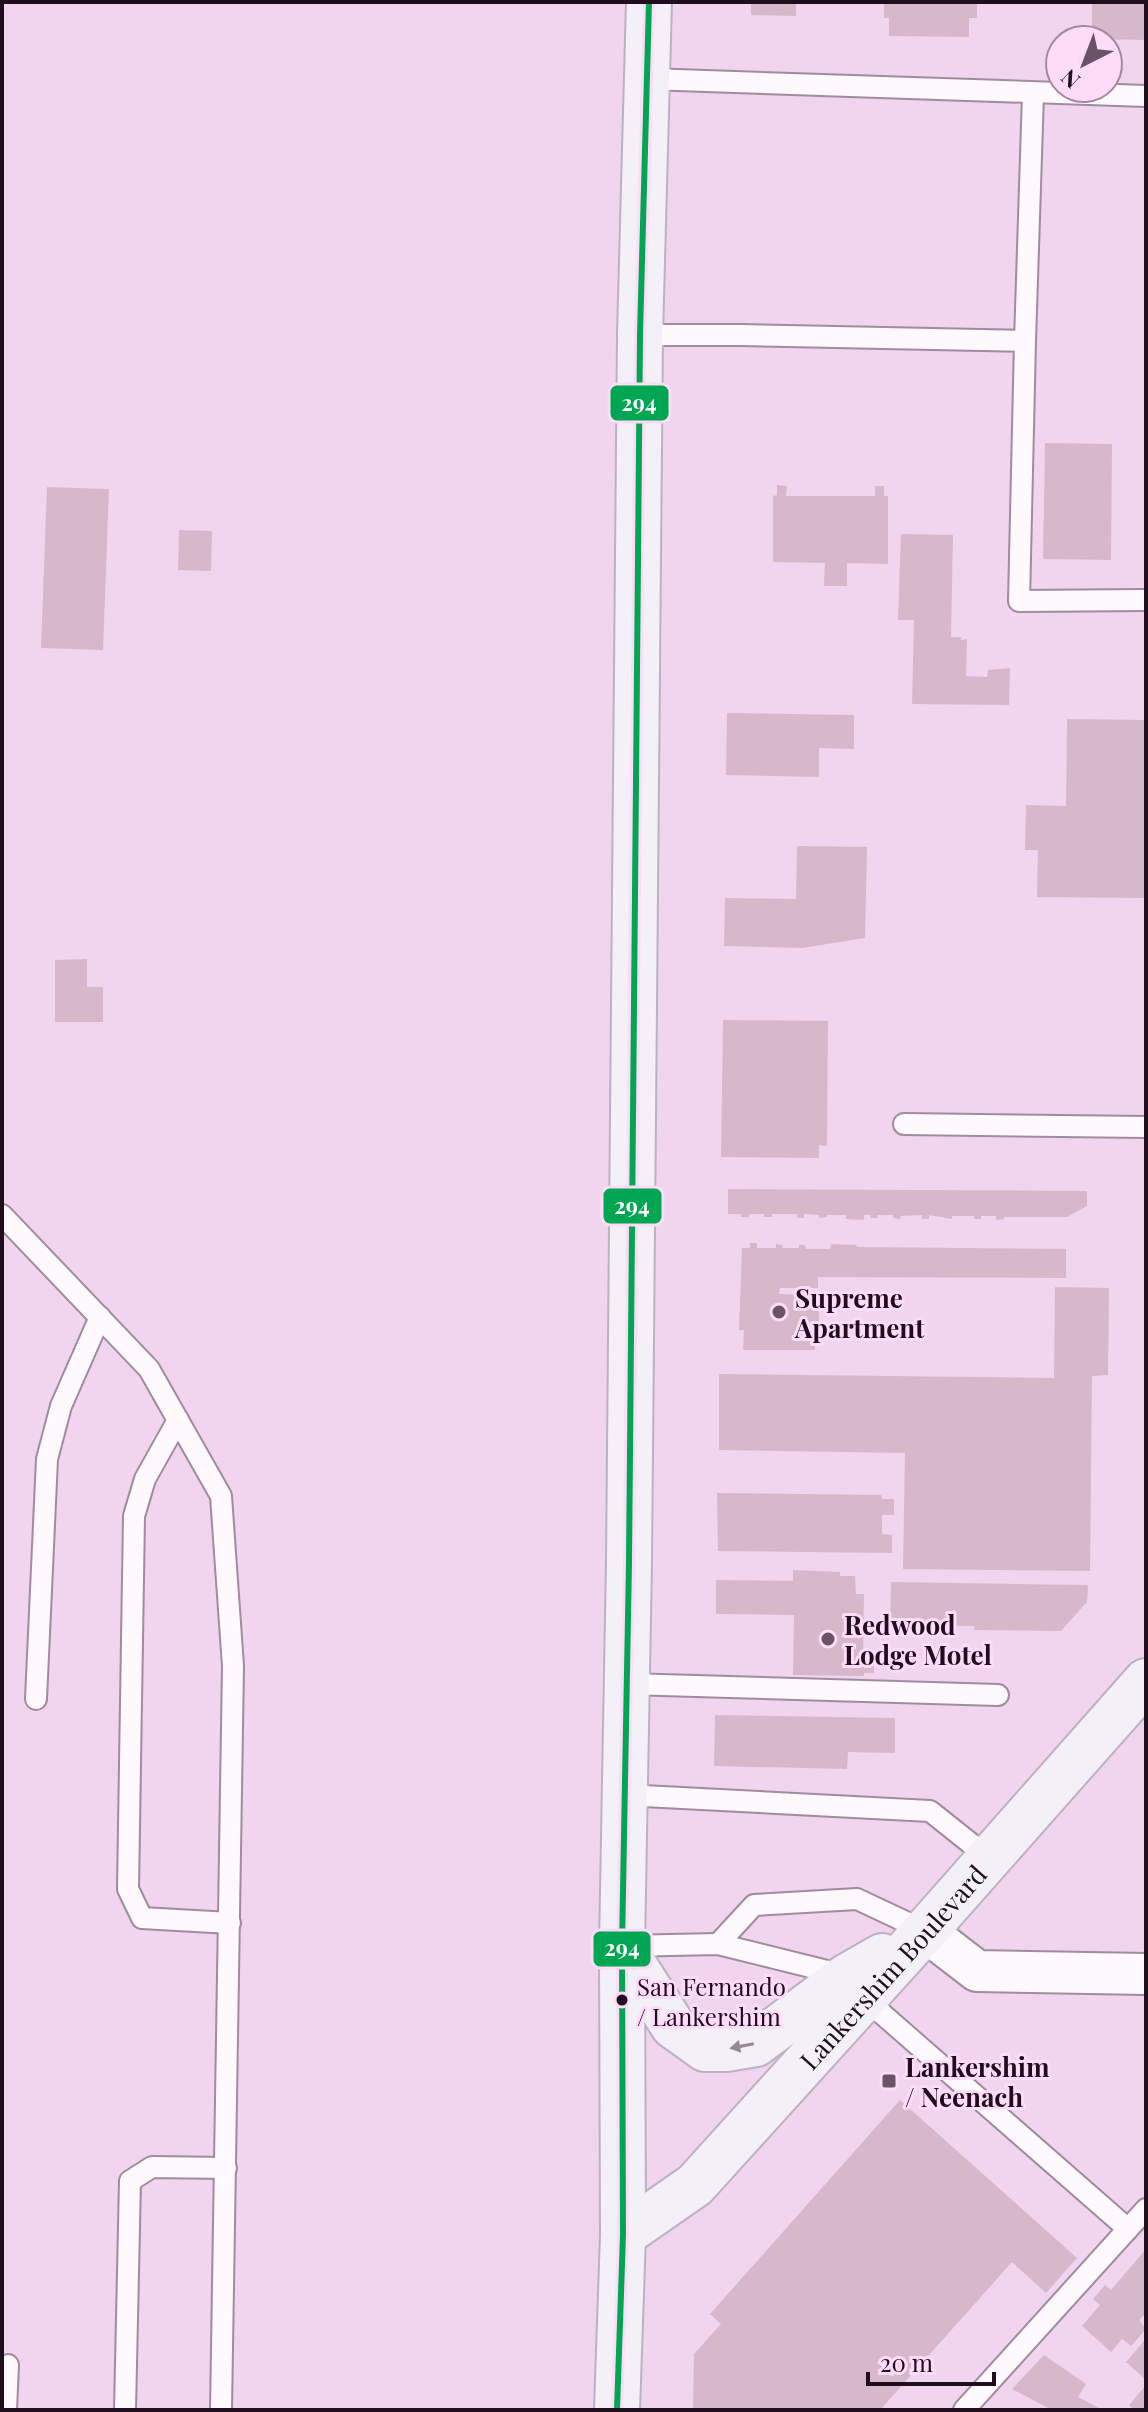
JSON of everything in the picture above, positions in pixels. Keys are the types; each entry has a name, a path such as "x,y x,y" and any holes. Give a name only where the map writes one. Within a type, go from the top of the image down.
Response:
{"main road":[{"path":"617,2410 623,2235 622,1946 640,335 649,2"},
{"name":"Lankershim Boulevard","path":"623,2235 695,2185 856,1987 925,1931 1146,1681"},
{"path":"622,1946 673,2026 705,2049 756,2044 856,1987"}],"street":[{"path":"925,1931 977,1971 1146,1974"}],"lane":[{"path":"648,79 1146,96"},
{"path":"1033,94 1019,601 1146,600"},
{"path":"640,335 1025,341"},
{"path":"904,1124 1146,1127"},
{"path":"2,1215 149,1369 221,1496 233,1666 221,2410"},
{"path":"36,1699 47,1459 61,1406 100,1317"},
{"path":"178,1420 145,1479 134,1516 128,1889 142,1918 230,1923"},
{"path":"627,1684 998,1695"},
{"path":"624,1795 930,1811 989,1858"},
{"path":"718,1944 754,1905 857,1899 925,1931"},
{"path":"622,1946 718,1944 856,1987 1128,2229"},
{"path":"125,2410 130,2181 152,2167 226,2168"},
{"path":"964,2410 1146,2209"},
{"path":"6,2410 8,2365"}],"building":[{"path":"751,2 796,2 796,16 751,15"},
{"path":"884,2 977,2 977,18 969,18 969,37 889,36 889,18 884,18"},
{"path":"1092,2 1146,2 1146,40 1124,40 1124,24 1092,24"},
{"path":"1045,443 1112,444 1111,560 1043,559"},
{"path":"777,485 787,486 786,496 875,496 875,486 884,486 884,496 888,496 888,564 847,563 847,586 824,586 825,563 773,562 773,496 777,495"},
{"path":"47,487 109,489 103,650 41,648"},
{"path":"179,530 212,531 211,571 178,570"},
{"path":"901,534 953,535 951,637 967,639 966,676 987,677 988,670 1010,668 1009,705 912,704 914,620 898,620"},
{"path":"727,713 854,715 854,749 819,748 819,777 726,775"},
{"path":"1067,719 1146,720 1146,898 1037,897 1038,850 1025,850 1026,805 1066,806"},
{"path":"797,846 867,847 865,938 802,948 724,946 725,898 796,899"},
{"path":"87,959 87,987 103,987 103,1022 55,1022 55,960"},
{"path":"723,1020 828,1021 827,1146 819,1145 819,1158 721,1157"},
{"name":"Supreme Apartment","path":"728,1189 1087,1191 1087,1206 1067,1217 1004,1217 996,1220 996,1216 974,1219 974,1216 952,1216 952,1219 929,1215 929,1219 922,1219 922,1215 900,1216 901,1219 893,1218 893,1215 870,1218 871,1215 864,1215 864,1220 846,1219 846,1215 819,1218 819,1215 804,1214 804,1218 797,1218 797,1214 764,1217 764,1214 749,1214 749,1217 741,1217 741,1214 728,1214"},
{"name":"Supreme Apartment","path":"750,1243 757,1243 757,1248 776,1248 776,1244 783,1245 782,1248 805,1245 806,1249 830,1249 831,1244 857,1247 1066,1249 1066,1278 818,1277 818,1288 780,1288 779,1294 819,1295 819,1330 815,1330 815,1350 743,1350 744,1330 739,1330 742,1248 750,1248"},
{"path":"1055,1287 1109,1288 1108,1375 1092,1376 1090,1571 903,1569 905,1453 719,1450 719,1374 1054,1378"},
{"path":"717,1493 881,1495 882,1499 894,1499 894,1515 882,1515 882,1534 892,1535 892,1553 718,1551"},
{"name":"Redwood Lodge Motel","path":"793,1570 840,1572 840,1576 855,1576 856,1594 864,1594 863,1663 874,1664 874,1673 864,1673 864,1676 793,1675 794,1615 716,1614 716,1580 793,1581"},
{"name":"Redwood Lodge Motel","path":"891,1582 1088,1585 1087,1602 1061,1631 974,1630 975,1626 890,1625"},
{"path":"715,1715 895,1718 895,1753 848,1752 847,1769 714,1766"},
{"path":"900,2100 1077,2258 1046,2293 1012,2262 880,2410 693,2410 694,2354 721,2324 710,2314"},
{"path":"1146,2249 1146,2316 1139,2320 1146,2329 1131,2346 1122,2339 1111,2352 1082,2326 1100,2305 1093,2299 1105,2285 1111,2290"},
{"path":"1144,2341 1146,2343 1146,2380 1126,2362"},
{"path":"1044,2355 1086,2384 1078,2397 1103,2410 1052,2410 1012,2389"},
{"path":"1146,2385 1146,2410 1134,2410 1129,2405"}],"transit line":[{"name":"294","path":"617,2410 623,2235 622,1946 629,1562 640,335 649,2"}],"place":[{"name":"Supreme Apartment","path":"779,1312"},
{"name":"Redwood Lodge Motel","path":"828,1639"},
{"name":"San Fernando / Lankershim","path":"622,2000"},
{"name":"Lankershim / Neenach","path":"889,2081"}]}
